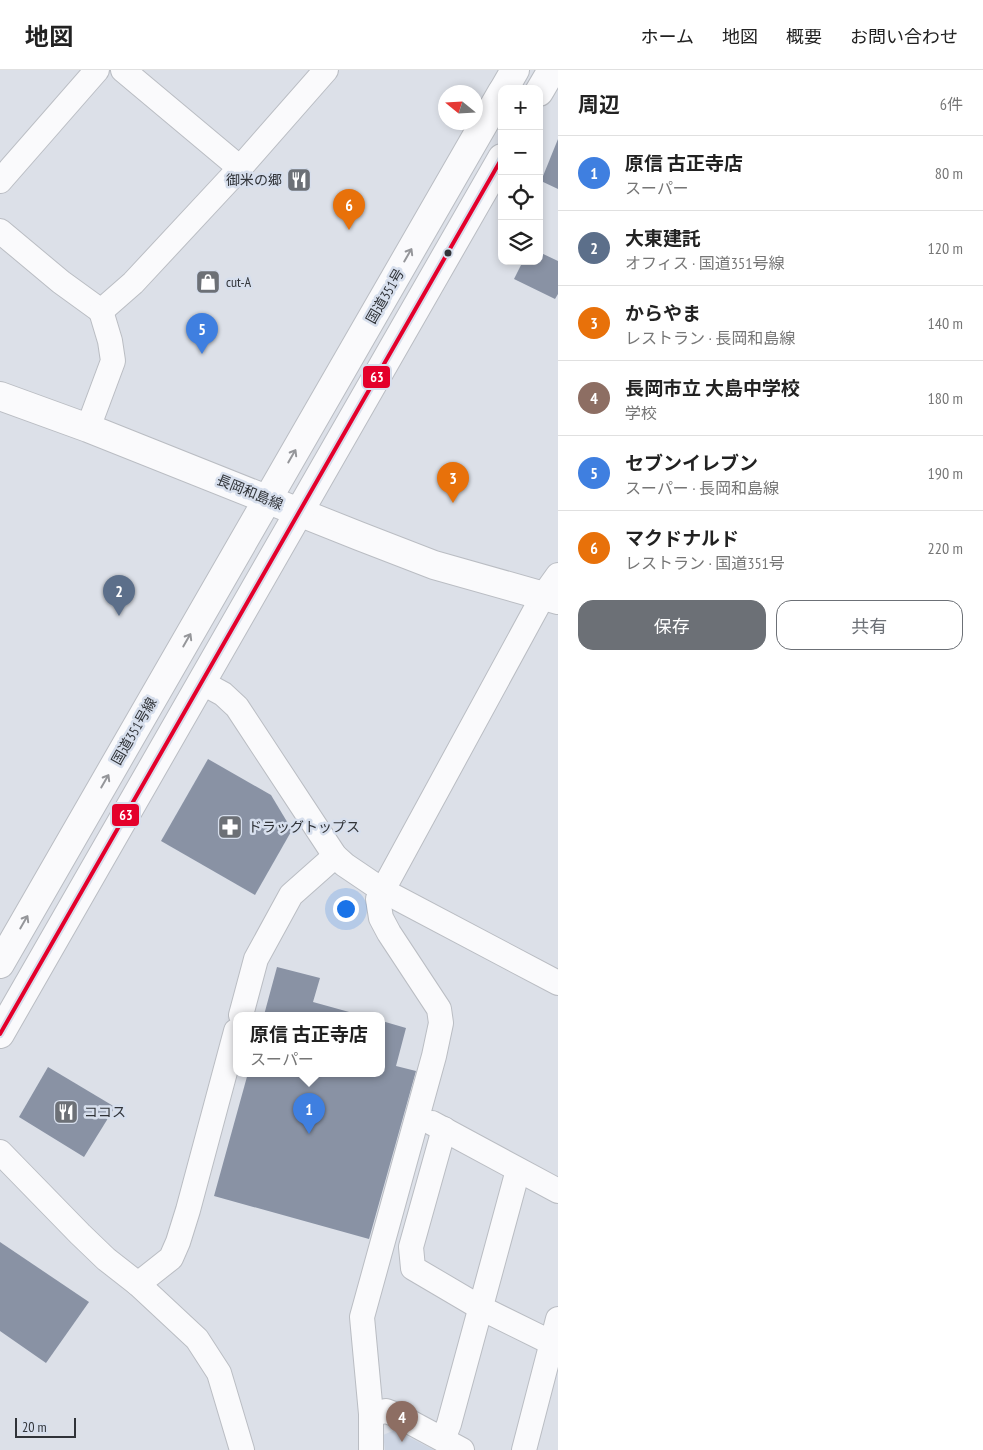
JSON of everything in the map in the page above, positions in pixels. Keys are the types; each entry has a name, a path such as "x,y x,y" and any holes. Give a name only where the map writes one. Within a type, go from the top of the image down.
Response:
{"main road":[{"path":"506,85 515,70"},
{"path":"543,85 552,70"},
{"name":"国道351号","path":"268,499 498,99"},
{"path":"0,1034 498,165"},
{"name":"長岡和島線","path":"0,396 88,428 434,565 553,590"},
{"name":"国道351号線","path":"0,964 268,499"}],"street":[{"path":"123,70 240,168"},
{"path":"101,311 133,283 240,168 326,70"},
{"path":"0,181 93,74"},
{"path":"0,231 61,282 101,311 110,341 113,361 88,428"},
{"path":"371,1450 371,1414 362,1317 434,1056 441,1023 439,1009 381,918 378,899 553,590"},
{"path":"201,682 223,694 236,707 335,856 345,865 382,890 558,983"},
{"path":"242,1012 256,959 291,895 335,856"},
{"path":"138,1284 172,1258 188,1210 233,1042"},
{"path":"416,1116 444,1129 558,1191"},
{"path":"444,1129 411,1247 413,1268 481,1308 555,1345"},
{"path":"0,1152 106,1259 138,1284 197,1339 219,1373 242,1450"},
{"path":"453,1444 449,1424 518,1170"},
{"path":"524,1450 555,1345 558,1319"},
{"path":"371,1414 386,1411 397,1415 453,1444"}],"shaded area":[{"path":"395,1430 434,1450 385,1450 383,1435"}],"building":[{"path":"558,139 558,189 543,182 543,176"},
{"path":"543,254 558,261 558,294 555,299 514,279 521,265 543,265"},
{"path":"208,759 271,795 292,830 255,895 161,841"},
{"path":"277,967 320,978 313,1002 349,1012 265,1012"},
{"path":"385,1022 406,1028 396,1066 416,1071 369,1239 214,1196 247,1077 385,1077"},
{"path":"48,1067 115,1107 84,1157 19,1117"},
{"path":"0,1242 89,1302 46,1363 0,1331"}],"transit line":[{"name":"63","path":"0,1034 498,165"}],"place":[{"name":"御米の郷","path":"299,180"},
{"name":"マクドナルド","path":"349,230"},
{"name":"cut-A","path":"208,282"},
{"name":"セブンイレブン","path":"202,354"},
{"name":"からやま","path":"453,503"},
{"name":"大東建託","path":"119,616"},
{"name":"ドラッグトップス","path":"230,827"},
{"name":"ココス","path":"66,1112"},
{"name":"原信 古正寺店","path":"309,1134"},
{"name":"長岡市立 大島中学校","path":"402,1442"}]}
